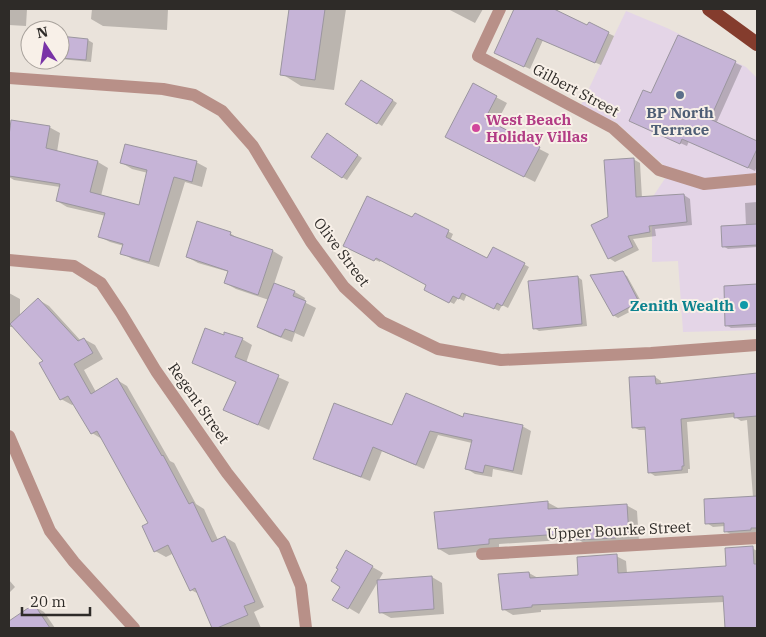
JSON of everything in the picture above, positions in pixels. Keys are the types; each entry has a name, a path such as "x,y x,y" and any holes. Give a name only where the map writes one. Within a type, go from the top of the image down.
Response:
{"highway":[{"path":"709,9 757,44"}],"street":[{"name":"Gilbert Street","path":"500,9 478,56 613,128 659,170 704,184 757,179"},
{"name":"Olive Street","path":"9,78 163,89 194,94 222,111 253,146 311,242 344,288 382,322 438,349 501,360 651,353 757,345"},
{"name":"Regent Street","path":"9,260 74,266 101,283 156,371 221,465 284,545 301,586 306,628"},
{"path":"9,436 50,531 74,562 134,628"},
{"name":"Upper Bourke Street","path":"482,554 757,538"}],"shaded area":[{"path":"626,11 667,28 746,67 757,78 757,330 683,332 678,261 652,262 652,198 670,171 617,123 581,105"}],"building":[{"path":"289,9 325,9 315,80 280,75"},
{"path":"514,9 554,9 587,25 589,22 609,32 595,63 537,38 524,67 494,53"},
{"path":"678,35 736,61 710,119 757,141 757,149 748,168 682,139 680,144 629,121 643,90 651,93"},
{"path":"70,37 88,39 86,60 70,59"},
{"path":"361,80 393,100 377,124 345,104"},
{"name":"West Beach Holiday Villas","path":"473,83 497,96 485,119 540,147 524,177 445,137"},
{"path":"11,120 50,126 46,148 98,161 90,192 139,205 147,170 120,163 125,144 197,161 192,182 174,177 149,262 120,254 123,244 98,237 105,213 56,201 60,184 9,176"},
{"path":"327,133 358,155 342,178 311,157"},
{"path":"634,158 636,197 684,194 687,222 649,226 650,232 628,236 633,247 608,259 591,225 608,217 604,160"},
{"path":"367,196 412,217 415,213 449,230 446,237 487,258 493,247 525,263 502,306 497,303 494,309 462,293 459,299 453,296 449,303 424,290 426,285 376,258 374,261 343,246"},
{"path":"197,221 231,232 230,235 273,250 258,295 224,283 228,271 186,257"},
{"path":"757,224 757,245 722,247 721,226"},
{"path":"623,271 639,302 613,316 590,275"},
{"path":"578,276 582,324 533,329 528,281"},
{"path":"274,283 295,291 293,296 306,301 294,332 285,329 281,337 257,327"},
{"name":"Zenith Wealth","path":"757,284 757,324 725,326 724,286"},
{"path":"38,298 78,341 84,338 93,353 74,364 91,394 117,378 163,455 189,504 193,502 212,542 225,536 255,602 244,606 248,615 217,628 212,628 195,588 190,591 168,545 154,552 142,526 148,523 97,431 91,434 68,396 60,400 39,363 43,361 10,324"},
{"path":"205,328 224,335 224,332 243,338 235,357 279,375 258,425 223,410 236,382 192,363"},
{"path":"757,373 757,416 734,418 734,413 681,419 684,466 682,466 682,470 648,473 645,427 632,428 629,377 655,376 656,384"},
{"path":"406,393 463,417 464,413 523,425 513,471 485,465 483,473 465,469 472,440 430,431 416,465 373,447 361,477 313,459 334,403 392,425"},
{"path":"757,496 757,528 724,532 724,523 705,524 704,499"},
{"path":"548,501 548,509 627,504 629,536 576,540 576,533 489,539 489,544 438,549 434,512"},
{"path":"753,546 754,564 757,564 757,628 725,628 723,596 532,605 532,607 502,610 498,574 529,572 530,578 578,575 577,557 617,554 618,573 726,566 725,548"},
{"path":"346,550 373,566 348,609 332,600 340,587 331,581"},
{"path":"432,576 434,609 379,613 377,580"},
{"path":"34,604 50,628 9,628 9,621"}],"place":[{"name":"BP North Terrace","path":"680,95"},
{"name":"West Beach Holiday Villas","path":"476,128"},
{"name":"Zenith Wealth","path":"744,305"}]}
